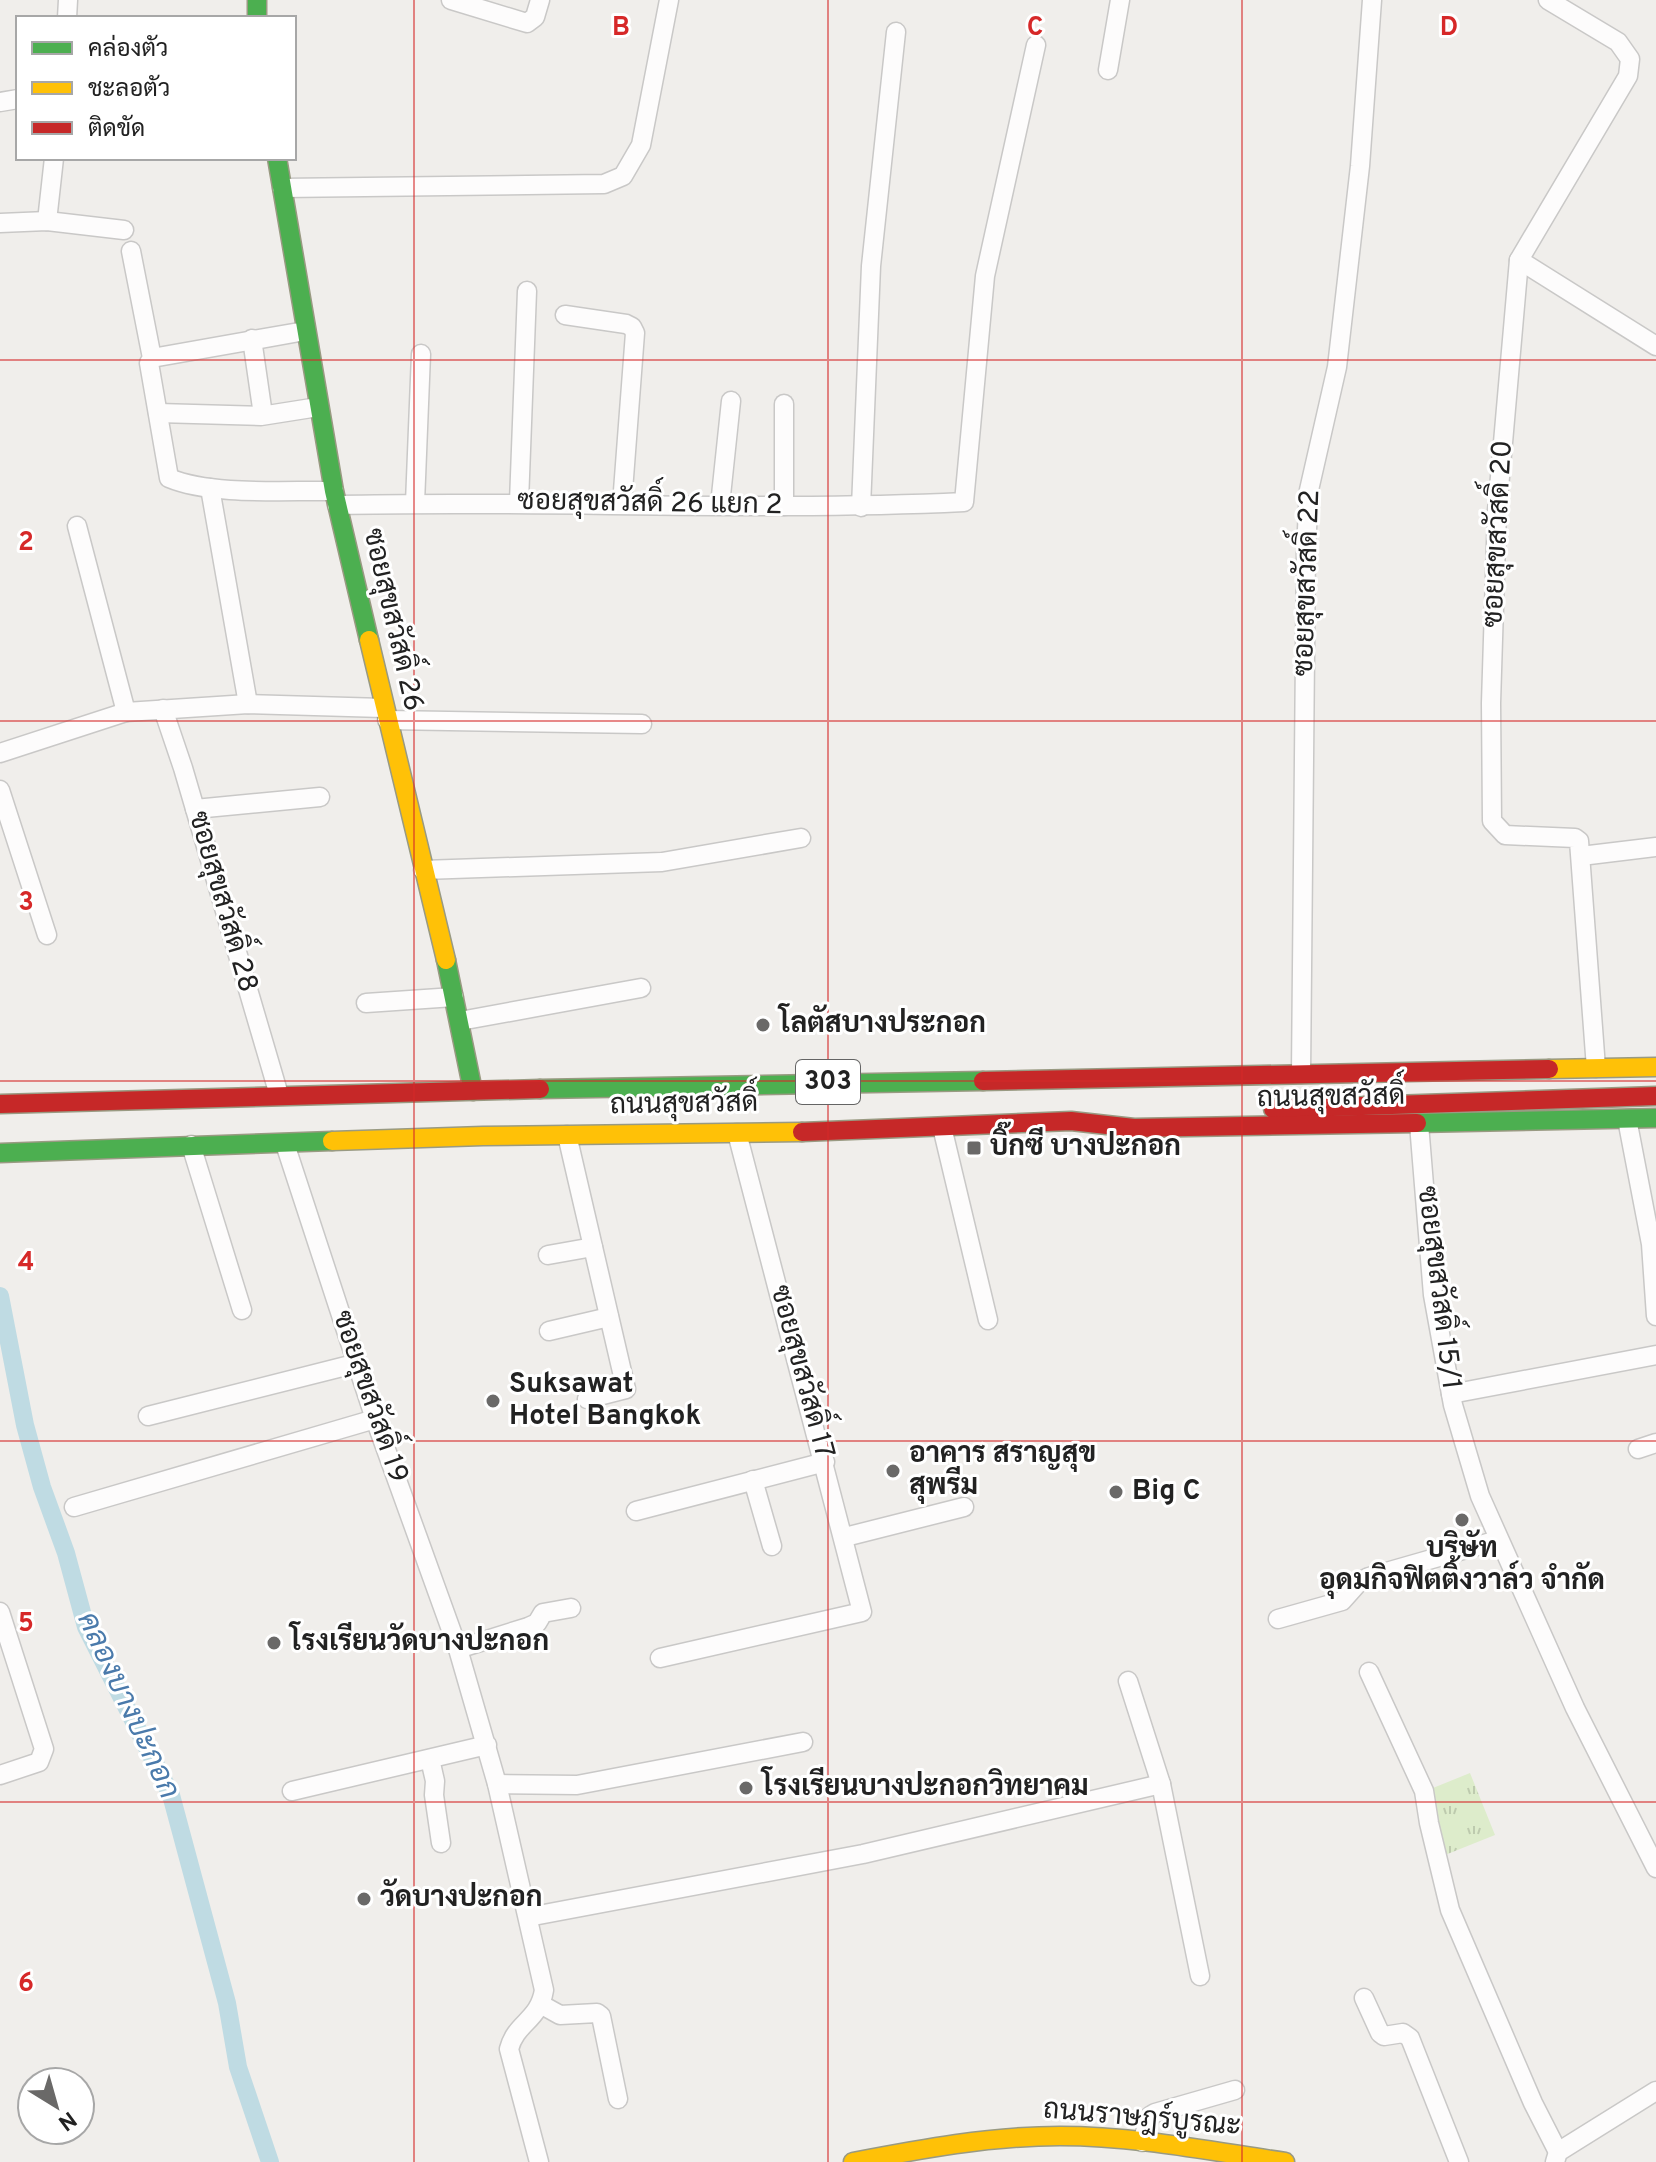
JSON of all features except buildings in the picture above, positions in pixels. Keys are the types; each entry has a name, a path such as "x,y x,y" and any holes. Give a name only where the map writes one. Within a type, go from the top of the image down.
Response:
{"main road":[{"name":"ซอยสุขสวัสดิ์ 26","path":"277,160 336,498 460,1021 473,1091"},
{"name":"ถนนสุขสวัสดิ์","path":"0,1104 690,1084 1656,1067"},
{"name":"303","path":"1089,1121 1311,1106 1652,1096"},
{"name":"ถนนสุขสวัสดิ์","path":"0,1153 1089,1121 1134,1128 1656,1118"},
{"name":"ถนนราษฎร์บูรณะ","path":"853,2162 926,2148 1021,2137 1060,2136 1142,2142 1285,2162"}],"street":[{"path":"451,0 527,23 535,17 540,0"},
{"path":"282,188 604,184 623,176 641,145 669,0"},
{"path":"1108,70 1120,0"},
{"name":"ซอยสุขสวัสดิ์ 22","path":"1301,1074 1306,534 1309,490 1337,367 1360,166 1372,0"},
{"name":"ซอยสุขสวัสดิ์ 20","path":"1548,0 1618,42 1630,59 1628,76 1519,260 1497,511 1491,703 1492,821 1505,835 1575,838 1579,841 1581,856"},
{"path":"861,507 871,266 896,32"},
{"name":"ซอยสุขสวัสดิ์ 26 แยก 2","path":"158,413 169,478 210,488 415,503 861,507 964,502 985,276 1036,45"},
{"path":"47,221 54,160"},
{"path":"0,223 47,221 124,230"},
{"path":"131,251 152,358 149,363 158,413 263,415 318,407"},
{"path":"1519,260 1656,346"},
{"path":"519,502 527,291"},
{"path":"565,315 626,324 635,333 622,504"},
{"path":"152,358 305,331"},
{"path":"252,339 263,415"},
{"path":"415,503 421,354"},
{"path":"720,505 731,401"},
{"path":"784,404 784,506"},
{"path":"210,488 248,704"},
{"path":"77,526 126,712"},
{"path":"0,753 126,712 248,704 385,714 642,724"},
{"name":"ซอยสุขสวัสดิ์ 28","path":"163,709 279,1095"},
{"path":"0,790 47,935"},
{"path":"195,809 320,797"},
{"path":"423,870 662,862 801,838"},
{"path":"1596,1068 1581,856 1656,847"},
{"path":"460,1021 641,988"},
{"path":"366,1003 454,997"},
{"path":"1627,1119 1653,1243 1656,1316"},
{"name":"ซอยสุขสวัสดิ์ 15/1","path":"1419,1124 1433,1295 1451,1394 1480,1496 1575,1708 1656,1868"},
{"path":"942,1127 988,1320"},
{"name":"ซอยสุขสวัสดิ์ 17","path":"660,1658 862,1612 845,1537 737,1133"},
{"path":"567,1135 626,1389 587,1399"},
{"name":"ซอยสุขสวัสดิ์ 19","path":"285,1144 375,1419 458,1649 487,1745 544,1990 542,2005"},
{"path":"191,1145 242,1310"},
{"path":"548,1255 593,1247"},
{"path":"549,1331 609,1317"},
{"path":"1451,1394 1656,1355"},
{"path":"148,1416 358,1363"},
{"path":"74,1507 375,1419"},
{"path":"636,1511 825,1462"},
{"path":"753,1480 772,1546"},
{"path":"845,1537 885,1534 964,1507"},
{"path":"1278,1619 1342,1601 1359,1582 1369,1577 1498,1540"},
{"path":"458,1649 528,1627 537,1623 543,1613 571,1608"},
{"path":"0,1612 44,1749 39,1762 0,1775"},
{"path":"1369,1672 1424,1791 1450,1910 1557,2157 1656,2091"},
{"path":"1128,1681 1161,1784 1200,1976"},
{"path":"497,1784 577,1785 803,1742"},
{"path":"292,1791 487,1745"},
{"path":"430,1759 441,1843"},
{"path":"528,1917 863,1854 1161,1784"},
{"path":"1364,1998 1380,2033 1384,2036 1403,2033 1410,2038 1459,2162"},
{"path":"539,2162 509,2049 512,2038 542,2005 560,2015 597,2013 601,2016 618,2099"},
{"path":"1142,2142 1150,2116 1155,2113 1235,2090"}],"green space":[{"path":"1470,1773 1495,1835 1445,1855 1428,1790"}],"waterway":[{"name":"คลองบางปะกอก","path":"0,1296 25,1425 42,1487 66,1553 86,1627 171,1795 227,2003 238,2067 270,2162"}],"traffic: fast":[{"path":"257,0 257,16"},
{"path":"277,160 334,491 369,640"},
{"path":"446,960 473,1091"},
{"path":"540,1089 983,1081"},
{"path":"1417,1123 1656,1118"},
{"path":"0,1153 332,1141"}],"traffic: slow":[{"path":"369,640 446,960"},
{"path":"1549,1069 1656,1067"},
{"path":"332,1141 802,1132"},
{"path":"853,2162 982,2141 1060,2136 1144,2141 1285,2162"}],"traffic: jam":[{"path":"983,1081 1549,1069"},
{"path":"0,1104 540,1089"},
{"path":"1273,1109 1656,1096"},
{"path":"802,1132 1071,1121 1134,1128 1417,1123"}],"place":[{"name":"โลตัสบางประกอก","path":"763,1025"},
{"name":"บิ๊กซี บางปะกอก","path":"974,1148"},
{"name":"Suksawat Hotel Bangkok","path":"493,1401"},
{"name":"อาคาร สราญสุข สุพรีม","path":"893,1471"},
{"name":"Big C","path":"1116,1492"},
{"name":"บริษัท อุดมกิจฟิตติ้งวาล์ว จำกัด","path":"1462,1520"},
{"name":"โรงเรียนวัดบางปะกอก","path":"274,1643"},
{"name":"โรงเรียนบางปะกอกวิทยาคม","path":"746,1788"},
{"name":"วัดบางปะกอก","path":"364,1899"}]}
